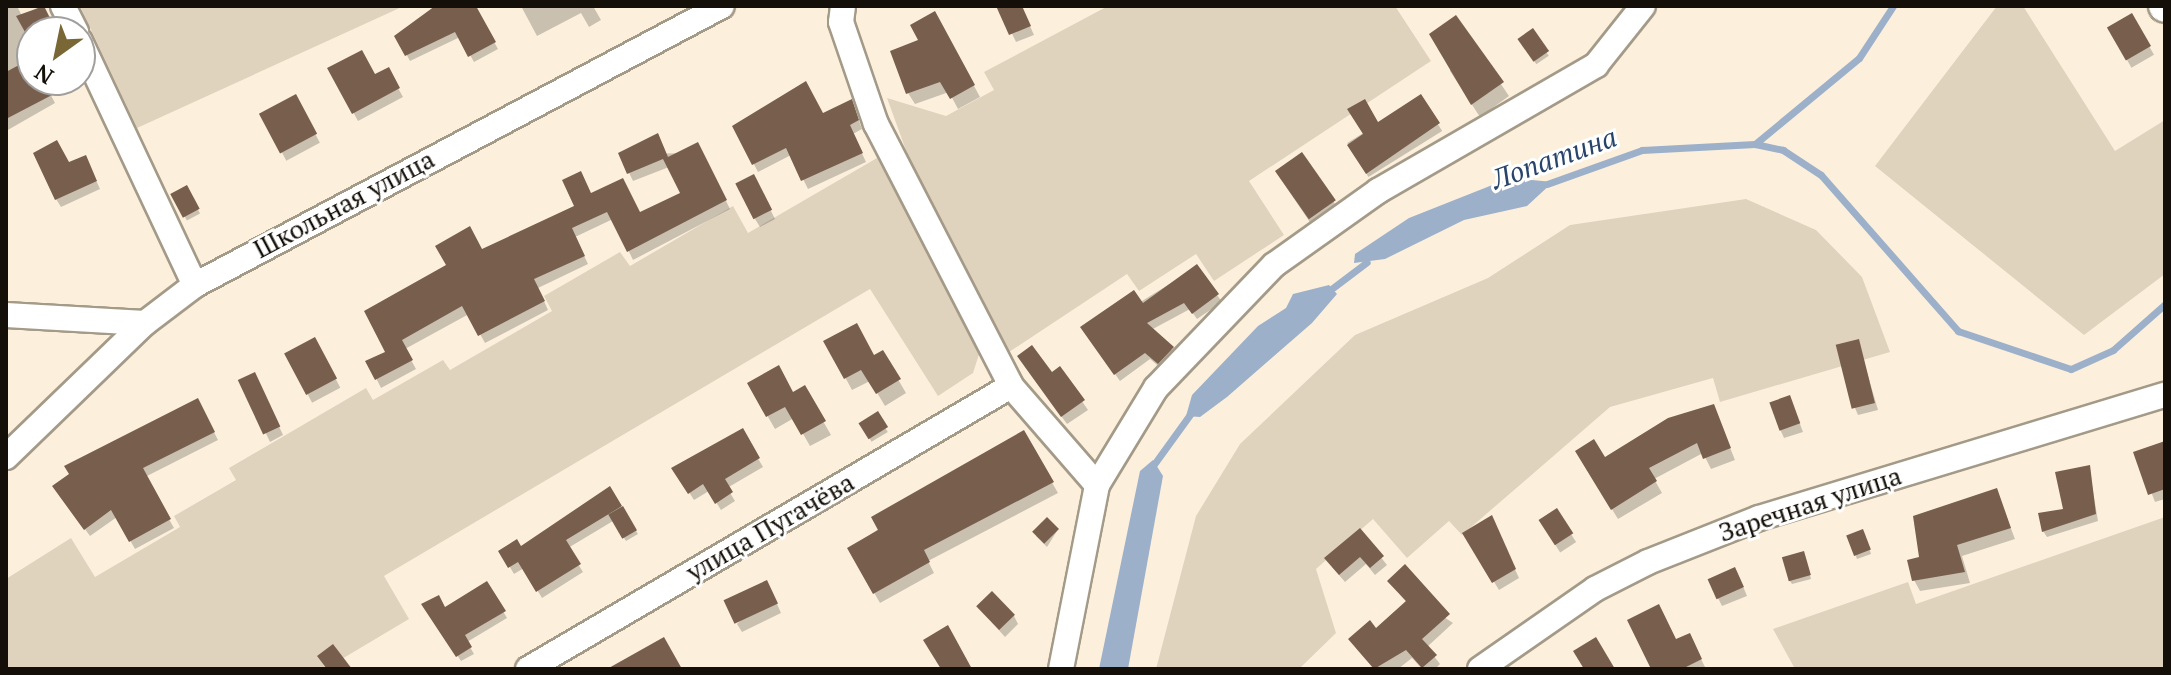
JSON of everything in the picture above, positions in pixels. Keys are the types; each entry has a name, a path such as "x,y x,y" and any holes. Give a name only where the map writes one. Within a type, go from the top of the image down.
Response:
{"street":[{"name":"Школьная улица","path":"6,457 145,323 195,285 722,6"},
{"path":"843,6 841,22 876,124 1011,386 1097,485"},
{"path":"1061,669 1097,485 1156,388 1274,265 1378,191 1596,65 1643,6"},
{"path":"96,75 195,285"},
{"path":"6,315 145,323"},
{"name":"улица Пугачёва","path":"528,669 1011,386"},
{"name":"Заречная улица","path":"1480,669 1595,589 1648,562 1759,518 2165,395"}],"shaded area":[{"path":"80,6 404,6 137,128 96,40 96,16 85,16"},
{"path":"1108,6 1395,6 1431,61 1249,181 1284,235 1214,281 1196,254 1139,291 1127,274 1006,354 927,208 887,98 946,116 994,90 984,72"},
{"path":"1997,6 2023,6 2115,151 2165,120 2165,274 2084,335 1875,166"},
{"path":"877,158 982,345 973,373 938,396 870,289 384,576 409,619 325,669 6,669 6,579 71,538 95,577 180,527 174,516 236,480 229,468 366,388 373,400 443,360 450,370 552,311 544,296 620,252 630,266 733,206 748,233"},
{"path":"1746,199 1816,230 1862,277 1890,352 1720,402 1713,378 1610,407 1462,535 1449,521 1407,558 1373,519 1316,569 1336,633 1299,669 1156,669 1196,516 1240,444 1355,335 1488,278 1570,225"},
{"path":"2165,517 2165,669 1795,669 1773,629 1908,582 1916,604"}],"water":[{"path":"1510,178 1553,182 1527,206 1464,220 1385,259 1354,263 1355,254 1409,218"},
{"path":"1329,285 1337,294 1312,323 1200,417 1186,416 1192,395 1258,326 1286,308 1293,294"},
{"path":"1153,460 1163,476 1128,669 1099,669 1140,471"}],"building":[{"path":"44,6 49,16 16,16"},
{"path":"435,6 476,6 496,42 468,57 455,32 405,56 394,36"},
{"path":"996,6 1022,6 1031,26 1009,35"},
{"path":"935,11 975,85 950,99 940,82 906,94 890,51 918,40 910,25"},
{"path":"2132,13 2151,46 2126,60 2107,28"},
{"path":"1456,15 1504,82 1471,105 1429,34"},
{"path":"1533,28 1549,51 1533,62 1517,39"},
{"path":"362,50 375,74 389,67 400,88 352,114 327,68"},
{"path":"16,67 16,96 50,96 6,119 6,72"},
{"path":"806,81 823,113 852,99 859,120 850,125 863,153 801,181 786,148 752,165 732,126"},
{"path":"296,94 317,134 280,153 259,114"},
{"path":"1421,94 1440,123 1366,174 1347,145 1363,134 1347,109 1365,99 1378,122"},
{"path":"658,133 668,157 698,142 727,200 627,252 607,212 572,228 585,256 534,279 545,301 478,336 462,306 402,340 413,360 375,380 365,361 385,352 364,311 446,265 435,246 470,226 482,249 574,206 562,180 581,171 591,193 623,178 640,212 680,193 663,159 627,174 618,153"},
{"path":"57,140 69,162 86,155 97,181 55,200 33,153"},
{"path":"1302,152 1336,200 1309,219 1275,171"},
{"path":"754,174 772,210 753,219 735,184"},
{"path":"187,185 200,209 183,218 170,194"},
{"path":"1197,264 1219,294 1192,314 1184,303 1147,323 1174,347 1158,364 1145,353 1114,375 1080,327 1134,290 1143,303"},
{"path":"857,323 874,355 883,350 901,379 876,394 861,370 844,379 823,341"},
{"path":"315,337 337,378 306,395 284,353"},
{"path":"1859,339 1875,403 1852,409 1836,345"},
{"path":"1032,345 1052,372 1060,366 1085,400 1061,417 1017,356"},
{"path":"779,365 793,392 805,385 826,421 801,435 785,407 766,417 747,383"},
{"path":"255,372 280,426 263,434 238,380"},
{"path":"1790,395 1800,423 1780,431 1769,403"},
{"path":"198,398 215,432 143,468 171,519 129,542 111,510 84,530 52,486 69,474 64,466"},
{"path":"1714,404 1731,448 1703,459 1697,443 1649,468 1657,481 1611,510 1575,451 1594,439 1605,457 1668,418"},
{"path":"878,411 888,427 869,439 858,423"},
{"path":"743,428 760,458 725,479 733,492 715,504 703,484 688,494 671,468"},
{"path":"1024,430 1054,482 924,550 930,562 873,594 847,548 878,530 871,517"},
{"path":"2165,441 2165,489 2148,495 2133,452"},
{"path":"2090,465 2096,514 2042,532 2038,513 2063,509 2055,472"},
{"path":"610,486 622,506 566,540 581,564 536,592 518,562 508,568 498,551 517,539 521,546"},
{"path":"1997,488 2011,528 1957,545 1965,572 1912,581 1907,560 1919,557 1913,516"},
{"path":"623,506 637,530 622,539 608,514"},
{"path":"1557,508 1573,533 1555,545 1539,520"},
{"path":"1492,515 1516,569 1492,583 1462,533"},
{"path":"1047,517 1059,529 1044,544 1032,532"},
{"path":"1360,528 1384,556 1370,568 1360,557 1339,575 1324,558"},
{"path":"1863,529 1871,550 1854,556 1846,535"},
{"path":"1804,551 1811,575 1789,581 1782,557"},
{"path":"1405,564 1450,614 1422,639 1437,655 1422,668 1406,650 1374,669 1348,639 1370,620 1376,628 1406,601 1387,581"},
{"path":"1735,567 1744,587 1717,599 1708,579"},
{"path":"767,580 778,604 734,624 723,600"},
{"path":"487,581 506,611 465,635 472,647 456,657 421,604 439,595 445,607"},
{"path":"992,591 1015,615 999,630 976,606"},
{"path":"1659,604 1676,639 1690,633 1702,659 1682,669 1651,669 1627,620"},
{"path":"948,625 972,669 941,669 923,640"},
{"path":"664,637 682,669 607,669"},
{"path":"1596,637 1615,669 1584,669 1573,651"},
{"path":"333,644 352,669 327,669 317,656"}],"waterway":[{"path":"1755,144 1859,58 1893,6"},
{"name":"Лопатина","path":"1547,184 1642,150 1755,144 1783,150 1821,175 1958,331 2071,369 2113,350 2165,304"},
{"name":"Лопатина","path":"1326,293 1367,262"},
{"name":"Лопатина","path":"1152,467 1194,409"}]}
